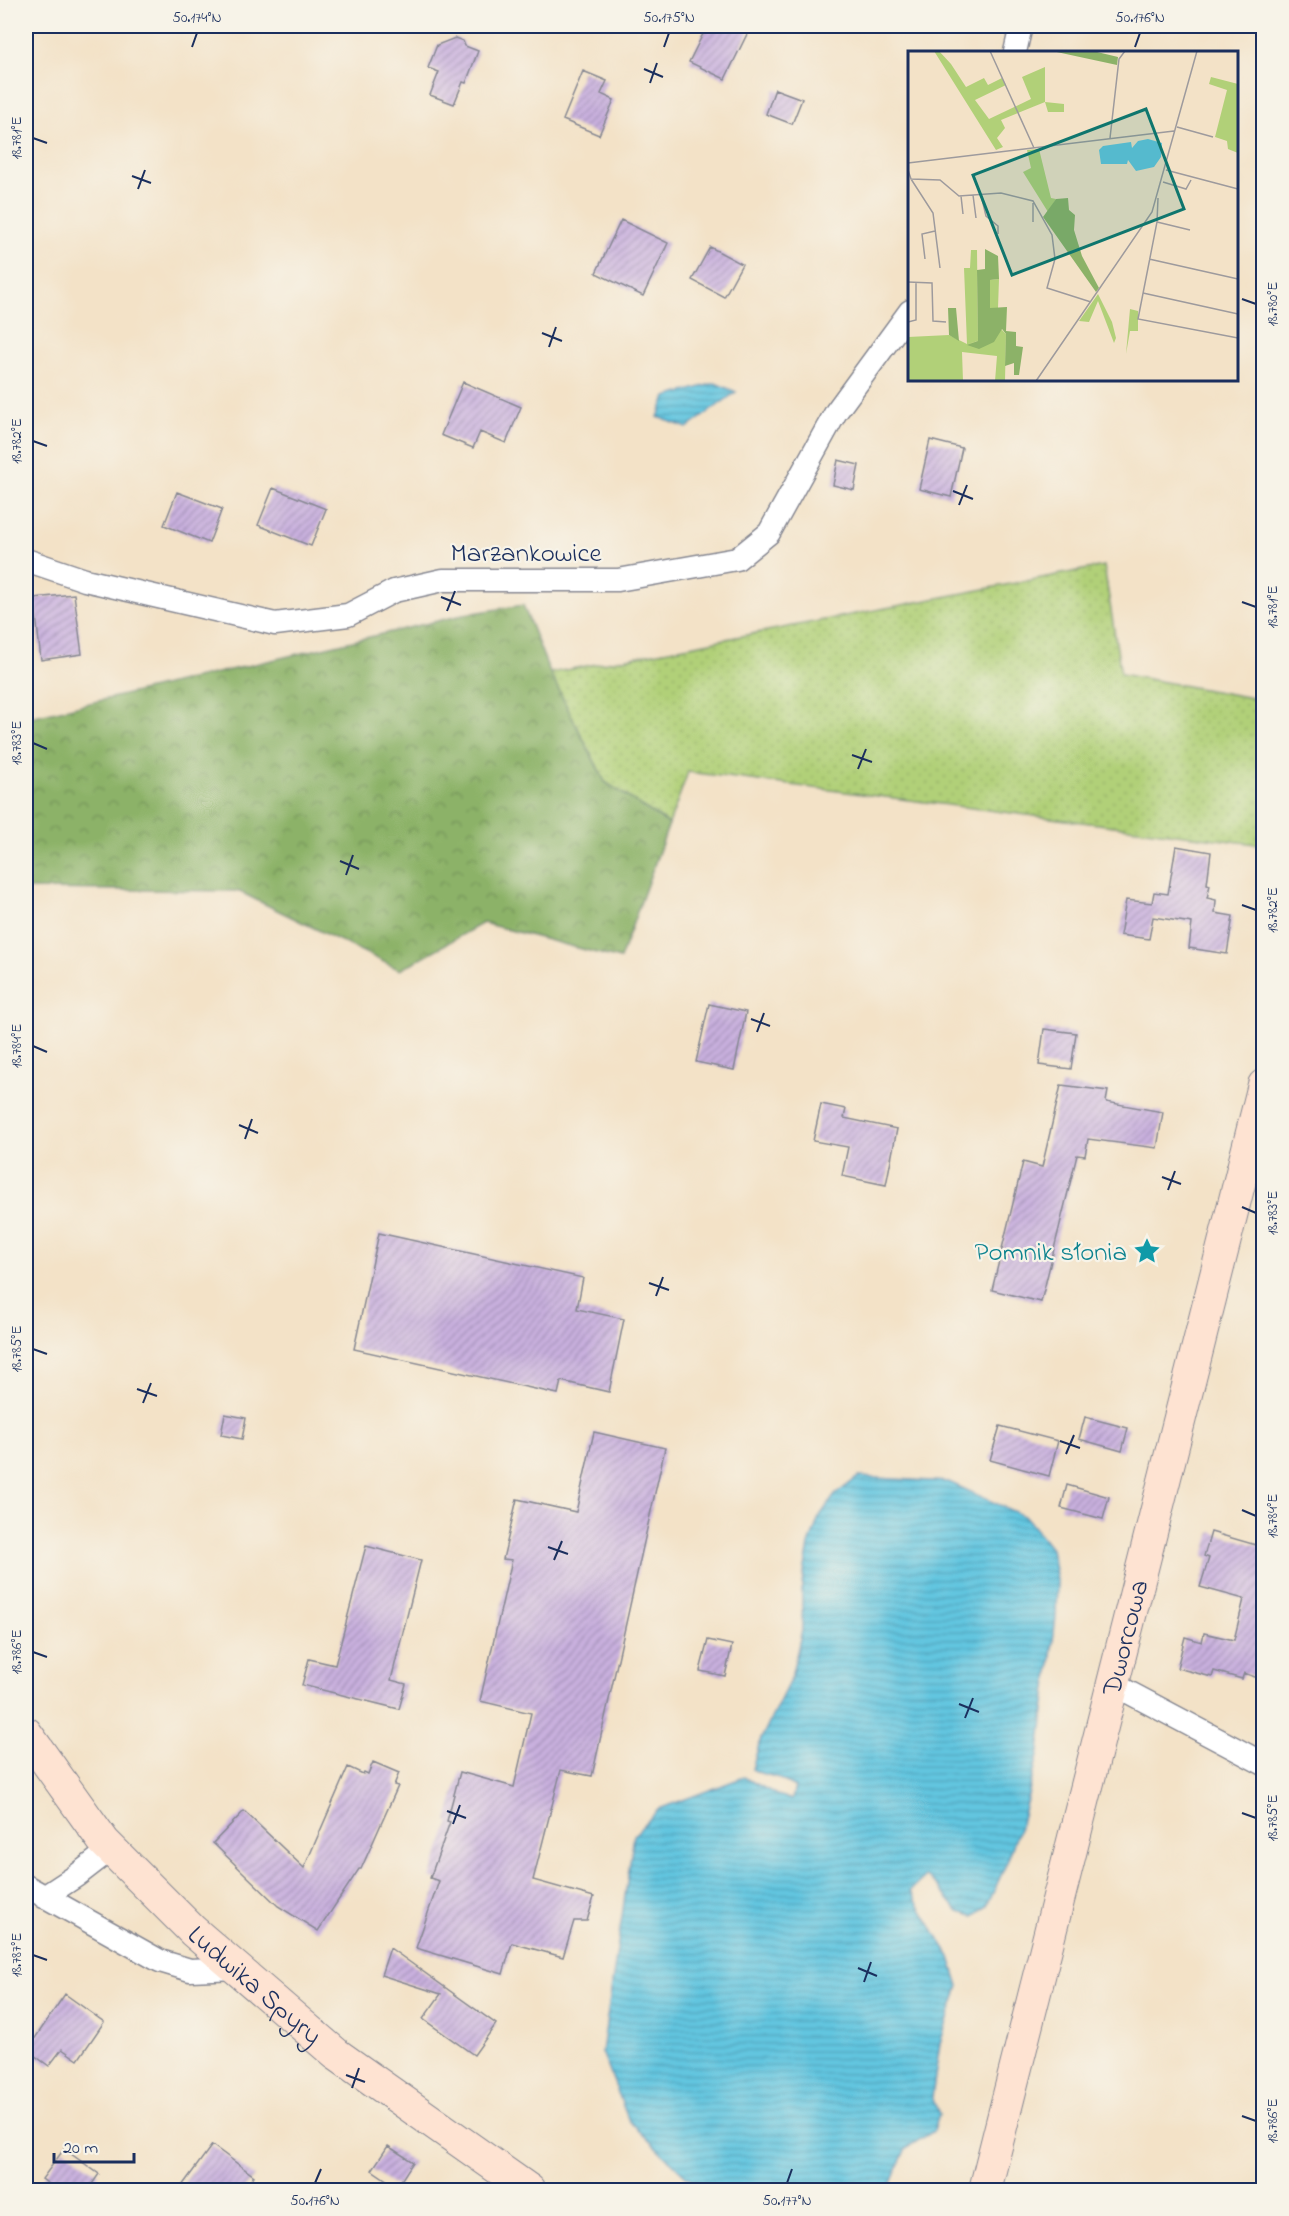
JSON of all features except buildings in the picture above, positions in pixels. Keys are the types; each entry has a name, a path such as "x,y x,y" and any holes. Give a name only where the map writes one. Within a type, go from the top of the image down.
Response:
{"street":[{"path":"1016,51 1021,26"},
{"name":"Marzankowice","path":"26,560 85,580 275,624 348,615 394,591 443,579 618,580 737,559 769,533 836,412 908,313"},
{"name":"Dworcowa","path":"985,2190 1263,1085"},
{"path":"1113,1684 1263,1764"},
{"name":"Ludwika Spyry","path":"26,1733 111,1849 193,1931 336,2054 529,2190"},
{"path":"35,1892 76,1876 111,1849"},
{"path":"35,1892 160,1961 190,1970 236,1968"}],"green space":[{"path":"1104,566 1121,674 1263,700 1263,845 688,772 669,824 605,782 550,673"},
{"path":"523,605 550,673 605,782 669,824 620,959 483,923 400,970 238,891 26,889 26,718 467,614"}],"water":[{"path":"715,383 736,392 687,428 658,417 666,397"},
{"path":"858,1477 949,1482 1026,1517 1051,1549 1057,1581 1056,1617 1039,1751 1021,1823 1007,1862 987,1906 974,1916 959,1912 926,1876 910,1891 950,1957 959,1986 940,2043 932,2097 939,2114 934,2131 906,2148 888,2190 709,2190 686,2176 629,2121 602,2052 634,1835 659,1809 744,1777 777,1795 792,1799 795,1787 776,1777 752,1769 760,1741 791,1678 802,1630 802,1584 809,1545 819,1517 835,1495"}],"place":[{"name":"Pomnik słonia","path":"1147,1251"}]}
